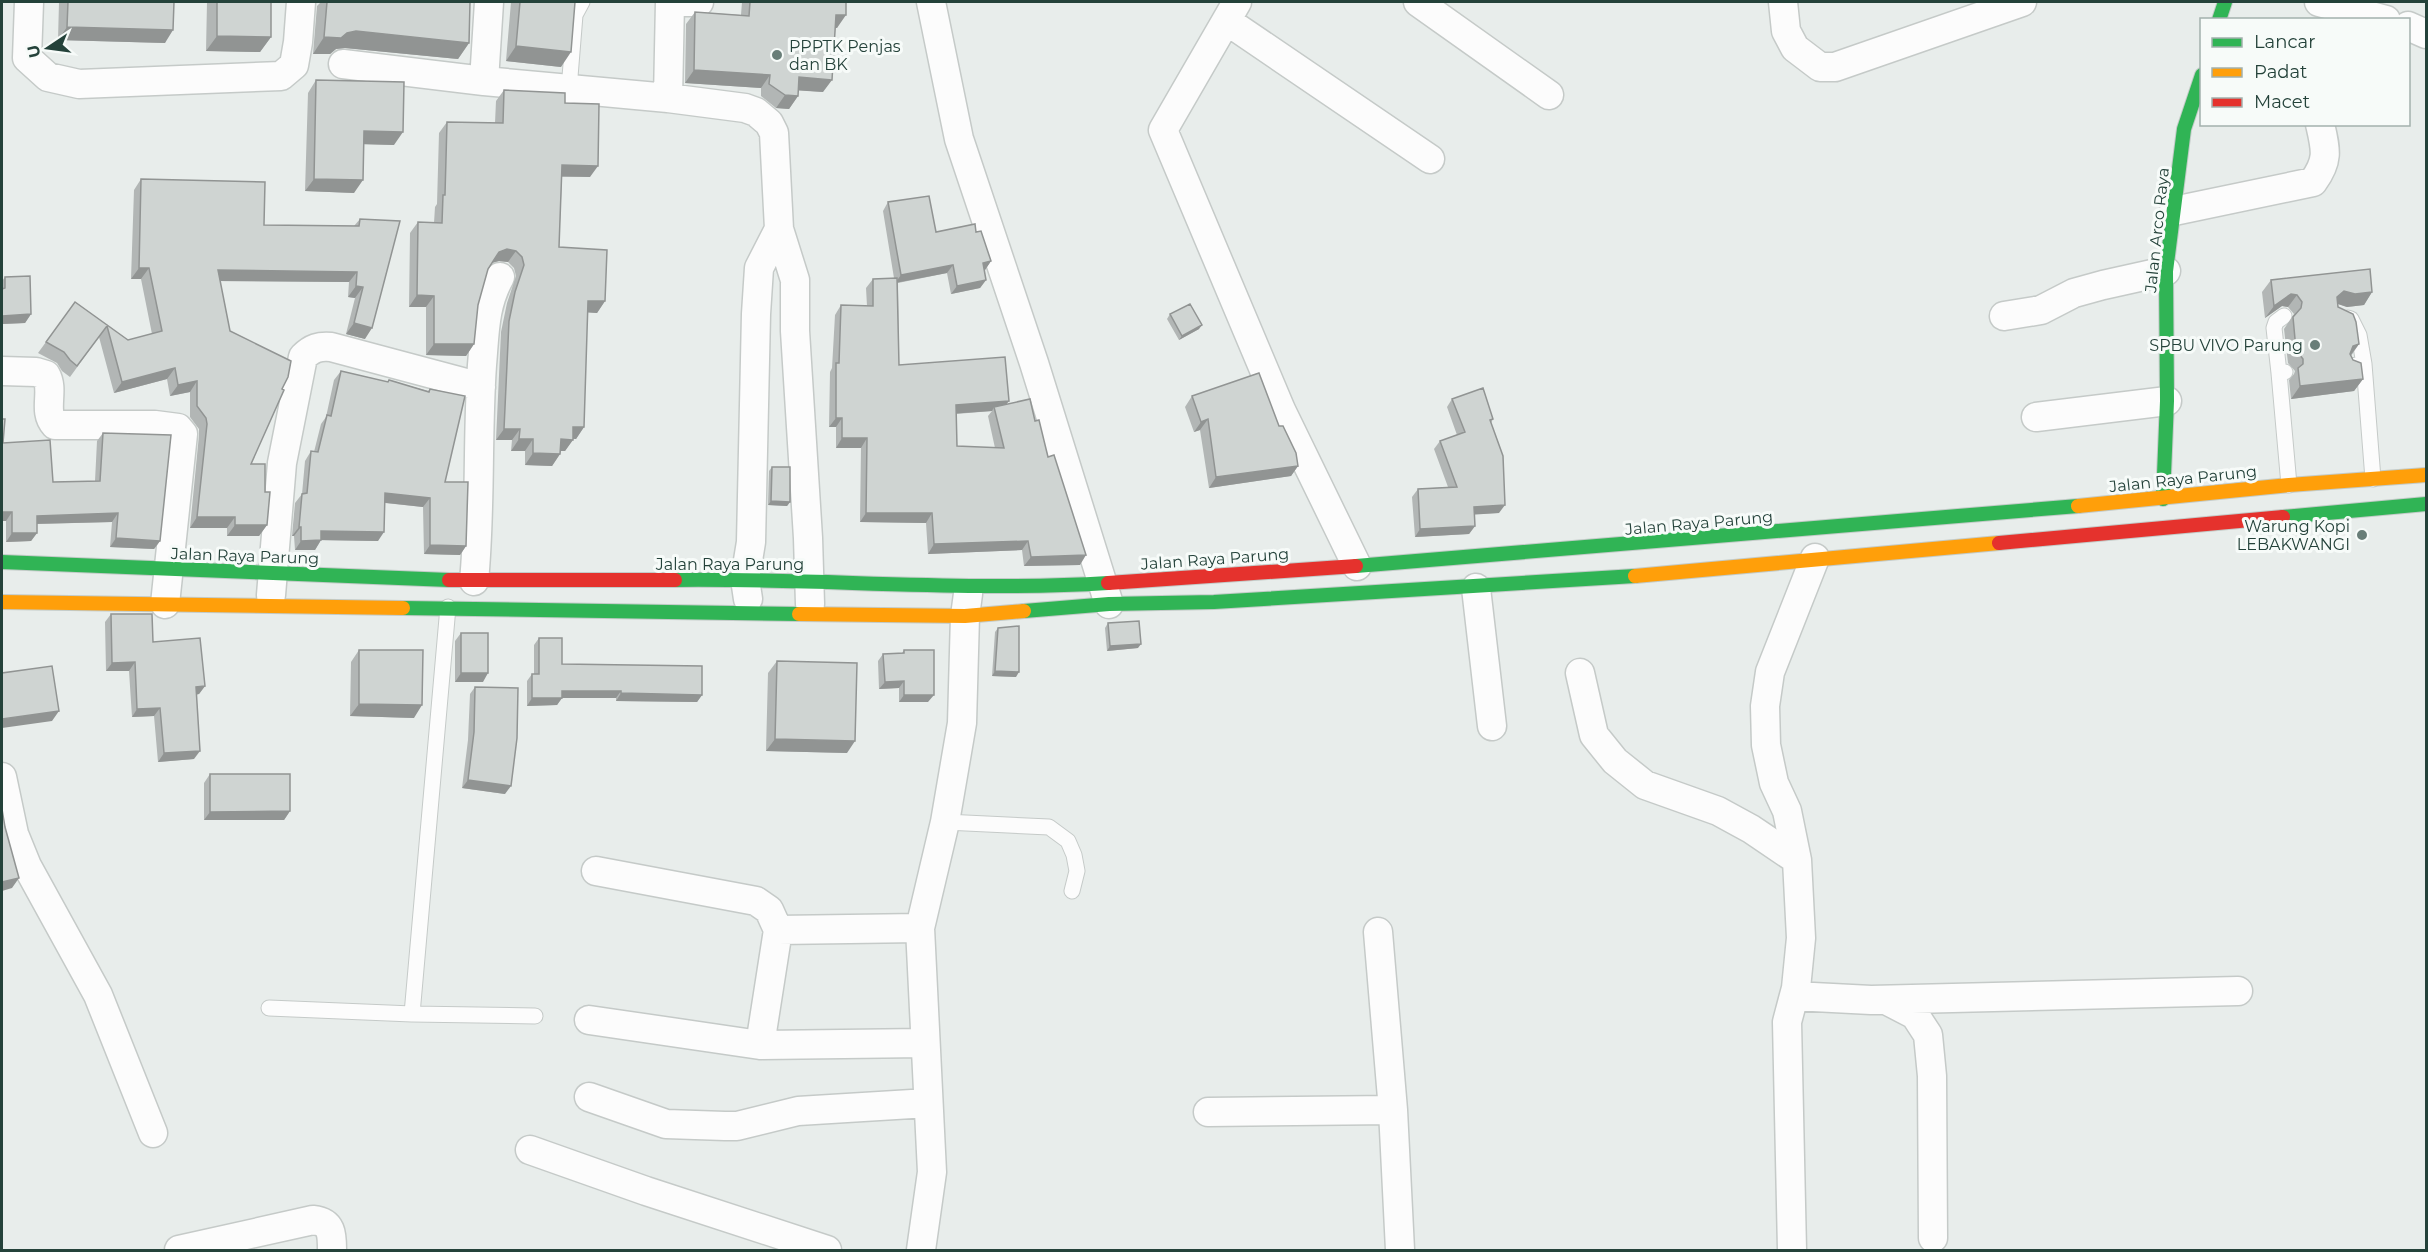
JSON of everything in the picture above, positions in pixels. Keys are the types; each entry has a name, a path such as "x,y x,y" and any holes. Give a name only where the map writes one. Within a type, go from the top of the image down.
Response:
{"main road":[{"path":"2220,18 2224,2"},
{"name":"Jalan Arco Raya","path":"2163,499 2167,401 2166,271 2184,129 2200,81"},
{"name":"Jalan Raya Parung","path":"2,562 474,581 809,580 829,583 970,586 1214,602 1476,588 1582,565 2289,485 2427,475"},
{"name":"Jalan Raya Parung","path":"2,602 965,616 1106,594 1357,566 1582,565 1815,558 2427,504"}],"street":[{"path":"29,2 27,58 48,76 80,84 281,76 294,65 301,2"},
{"path":"484,81 489,2"},
{"path":"668,98 670,2"},
{"path":"686,2 699,2"},
{"path":"931,2 959,139 1034,363 1106,594"},
{"path":"1418,2 1549,95"},
{"path":"1783,2 1786,31 1795,48 1820,67 1835,67 2022,2"},
{"path":"2319,2 2379,18"},
{"path":"1357,566 1281,410 1163,130 1232,11 1430,159"},
{"path":"2410,26 2427,34"},
{"path":"344,64 745,108 756,111 769,123 774,133 779,229 795,280 795,331 810,614"},
{"path":"2174,211 2313,182 2323,168 2326,151 2320,126"},
{"path":"751,613 745,579 751,542 759,268 779,229"},
{"path":"2004,316 2041,310 2074,293 2166,271"},
{"path":"474,581 480,387 486,309 490,294 500,277"},
{"path":"756,325 795,331"},
{"path":"269,606 282,463 303,357 310,350 321,346 331,347 480,387"},
{"path":"2,371 36,372 46,375 50,382 49,415 55,424 154,425 181,430 183,434 165,604"},
{"path":"2036,417 2167,401"},
{"path":"1792,1251 1787,1022 1794,996 1801,938 1797,860 1787,811 1774,783 1766,745 1765,706 1770,672 1815,558"},
{"path":"921,1251 932,1172 920,928 945,822 962,723 965,616 970,586"},
{"path":"1476,588 1492,726"},
{"path":"1580,673 1594,735 1615,761 1645,785 1681,800 1718,811 1751,829 1797,860"},
{"path":"2,777 14,834 27,866 98,995 153,1132"},
{"path":"596,871 756,901 769,910 778,930 760,1045"},
{"path":"778,930 920,928"},
{"path":"1378,932 1394,1110 1400,1251"},
{"path":"1794,996 1886,1000 2238,991"},
{"path":"1886,1000 1915,1015 1928,1035 1932,1076 1933,1238"},
{"path":"589,1020 760,1045 924,1043"},
{"path":"589,1097 666,1124 700,1126 737,1126 798,1111 928,1103"},
{"path":"1208,1112 1394,1110"},
{"path":"530,1150 826,1251"},
{"path":"179,1251 313,1220 325,1222 330,1227 332,1251"}],"lane":[{"path":"569,89 572,35 575,15 582,2"},
{"path":"2337,314 2351,320 2359,335 2358,365 2373,479"},
{"path":"2284,316 2276,322 2274,328 2282,372 2289,485"},
{"path":"412,1014 448,609 446,580"},
{"path":"945,822 1049,827 1068,841 1074,855 1077,871 1072,891"},
{"path":"269,1008 535,1016"}],"building":[{"path":"68,2 174,2 173,30 67,27"},
{"path":"217,2 271,2 271,37 217,36"},
{"path":"327,2 470,2 469,43 356,31 347,33 341,38 324,37"},
{"path":"520,2 575,2 571,52 516,46"},
{"path":"750,2 846,2 846,15 836,15 832,80 799,77 798,96 785,95 769,84 770,75 694,70 695,12 749,16"},
{"path":"316,80 404,82 403,132 364,131 363,180 314,179"},
{"path":"504,90 565,93 565,103 599,104 598,166 562,165 559,247 607,250 605,301 588,301 584,427 573,427 573,440 561,439 560,454 533,453 533,439 519,439 520,429 504,429 509,321 524,265 522,257 516,251 507,249 499,252 488,269 478,305 474,344 434,344 434,296 417,295 418,222 442,223 447,122 503,123"},
{"path":"141,179 265,182 264,225 359,226 360,219 400,221 372,328 354,323 363,287 356,286 357,272 218,270 230,331 291,361 288,377 282,389 284,390 251,464 265,464 265,492 270,492 267,525 235,525 235,517 197,517 207,424 206,418 197,406 197,381 178,385 175,368 122,382 107,326 77,366 64,352 46,342 75,302 128,340 162,331 149,268 139,268"},
{"path":"929,196 936,232 975,224 976,232 981,231 991,261 983,263 986,280 957,286 953,265 901,275 888,202"},
{"name":"SPBU VIVO Parung","path":"2370,269 2372,292 2355,294 2344,291 2337,297 2338,307 2353,314 2356,322 2359,344 2353,346 2350,354 2353,360 2361,363 2363,379 2300,386 2298,368 2303,364 2303,359 2296,350 2293,317 2301,308 2302,302 2297,295 2291,294 2274,306 2271,280"},
{"path":"30,276 31,314 2,316 2,289 5,288 5,277"},
{"path":"897,278 899,365 1005,357 1009,401 956,405 957,446 1004,448 994,407 1030,399 1035,421 1039,420 1048,457 1054,455 1086,555 1031,557 1028,541 934,544 932,513 866,513 867,438 842,438 842,418 836,418 836,363 839,363 841,305 873,306 873,279"},
{"path":"1190,304 1202,325 1182,336 1170,314"},
{"path":"341,371 388,382 389,380 429,392 430,389 465,396 445,482 468,482 466,546 430,545 430,498 385,493 384,532 321,531 321,540 301,541 301,527 299,527 302,494 307,493 311,451 318,452 327,415 331,416"},
{"path":"1259,373 1279,426 1283,426 1296,453 1298,466 1216,477 1208,419 1201,422 1192,396"},
{"path":"1483,388 1493,419 1490,420 1503,456 1505,505 1474,507 1475,526 1420,529 1418,489 1457,487 1440,441 1465,432 1452,399"},
{"path":"2,419 5,419 3,443 50,440 53,482 100,481 103,433 171,435 160,541 116,538 118,513 37,516 37,533 12,533 12,512 2,512"},
{"path":"772,467 790,467 790,502 771,501"},
{"path":"111,614 152,614 153,642 200,638 205,686 196,687 200,751 164,753 160,708 137,709 135,662 112,663"},
{"path":"1139,621 1141,644 1110,646 1108,623"},
{"path":"1019,626 1019,672 995,671 998,628"},
{"path":"461,633 488,633 488,673 461,673"},
{"path":"539,638 562,638 562,664 702,666 702,695 562,691 562,698 532,698 532,674 539,674"},
{"path":"359,650 423,650 422,705 359,704"},
{"path":"904,650 934,650 934,695 904,695 904,681 885,682 883,654 904,653"},
{"path":"777,661 857,663 855,741 775,739"},
{"path":"52,666 59,711 2,719 2,673"},
{"path":"475,687 518,688 517,738 511,786 468,780 474,732"},
{"path":"210,774 290,774 290,811 210,812"},
{"path":"2,809 19,878 2,882"}],"traffic: fast":[{"path":"2220,18 2225,2"},
{"path":"2163,499 2167,401 2166,271 2184,129 2200,81"},
{"path":"2283,517 2426,504"},
{"path":"1356,566 2078,506"},
{"path":"2,562 449,580"},
{"path":"1024,611 1109,604 1214,602 1635,576"},
{"path":"675,580 1000,586 1108,583"},
{"path":"403,608 799,614"}],"traffic: slow":[{"path":"2078,506 2289,485 2426,475"},
{"path":"1635,576 1999,543"},
{"path":"2,602 403,608"},
{"path":"799,614 965,616 1024,611"}],"traffic: jam":[{"path":"1999,543 2283,517"},
{"path":"1108,583 1356,566"},
{"path":"449,580 675,580"}],"place":[{"name":"PPPTK Penjas dan BK","path":"777,55"},
{"name":"SPBU VIVO Parung","path":"2315,345"},
{"name":"Warung Kopi LEBAKWANGI","path":"2362,535"}]}
